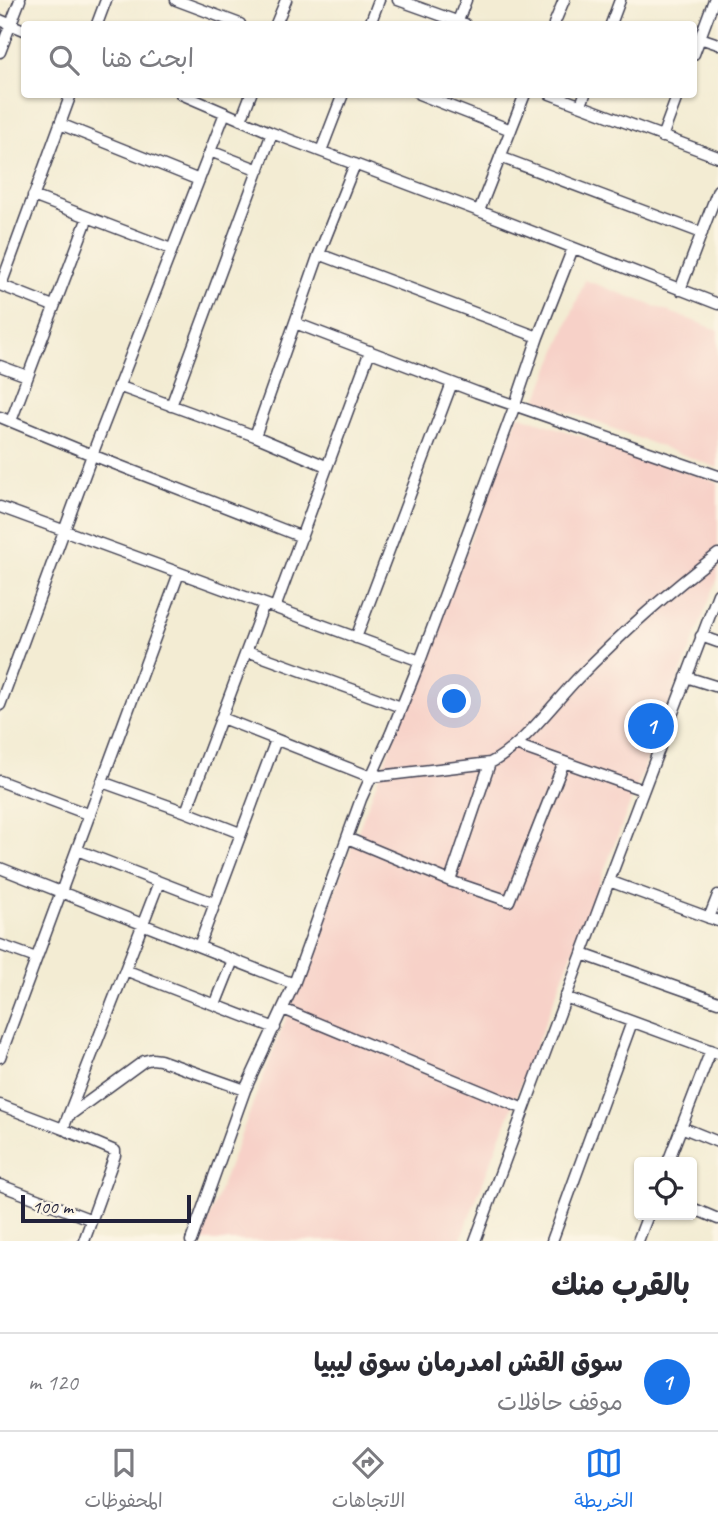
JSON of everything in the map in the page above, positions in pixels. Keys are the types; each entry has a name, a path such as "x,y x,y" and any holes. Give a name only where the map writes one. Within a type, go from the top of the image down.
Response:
{"street":[{"path":"0,52 20,0"},
{"path":"98,21 106,0"},
{"path":"176,0 232,21"},
{"path":"277,21 286,0"},
{"path":"371,21 379,0"},
{"path":"398,0 456,21"},
{"path":"461,21 466,0"},
{"path":"555,21 564,0"},
{"path":"612,21 620,0"},
{"path":"697,46 714,0"},
{"path":"0,20 21,29"},
{"path":"700,38 718,44"},
{"path":"53,306 0,285 70,98"},
{"path":"190,98 272,133 718,304"},
{"path":"241,120 249,98"},
{"path":"321,151 341,98"},
{"path":"429,98 511,130"},
{"path":"479,211 523,98"},
{"path":"662,136 676,98"},
{"path":"583,100 662,136 718,157"},
{"path":"0,705 118,386 225,113"},
{"path":"60,124 199,180"},
{"path":"171,406 272,133"},
{"path":"210,151 259,170"},
{"path":"500,157 702,233"},
{"path":"254,436 319,254 355,164"},
{"path":"680,290 718,190"},
{"path":"33,196 171,249"},
{"path":"11,421 88,217"},
{"path":"191,1241 246,1090 294,984 361,799 419,661 573,248"},
{"path":"319,254 538,337"},
{"path":"295,323 452,383 718,476"},
{"path":"186,812 247,651 302,537 370,351"},
{"path":"0,366 27,376"},
{"path":"356,638 452,383"},
{"path":"118,386 254,436 326,466"},
{"path":"0,417 302,537"},
{"path":"0,506 419,661"},
{"path":"222,718 371,777 490,763 516,745 621,635 718,554"},
{"path":"0,1057 179,573"},
{"path":"475,1241 718,594"},
{"path":"701,636 718,642"},
{"path":"247,651 401,707"},
{"path":"686,677 718,687"},
{"path":"199,946 276,740"},
{"path":"516,745 643,789"},
{"path":"347,838 506,901 510,899 564,762"},
{"path":"450,881 490,763"},
{"path":"0,781 90,815"},
{"path":"102,782 240,833"},
{"path":"77,850 215,903"},
{"path":"0,868 294,984"},
{"path":"608,881 714,920 718,895"},
{"path":"63,1129 159,882"},
{"path":"0,945 36,958"},
{"path":"582,954 718,1002"},
{"path":"215,1005 233,960"},
{"path":"125,970 275,1028"},
{"path":"565,998 714,1051 670,1157"},
{"path":"283,1009 524,1109"},
{"path":"552,1241 632,1022"},
{"path":"68,1116 144,1061 152,1059 246,1090"},
{"path":"0,1105 115,1151 84,1241"},
{"path":"681,1127 718,1142"},
{"path":"0,1185 92,1220"},
{"path":"697,1210 718,1219"},
{"path":"638,1241 646,1220"}],"shaded area":[{"path":"585,280 718,330 718,468 537,400"},
{"path":"518,415 718,482 718,578 460,1241 200,1241"}],"place":[{"name":"سوق القش امدرمان سوق ليبيا","path":"651,726"}]}
